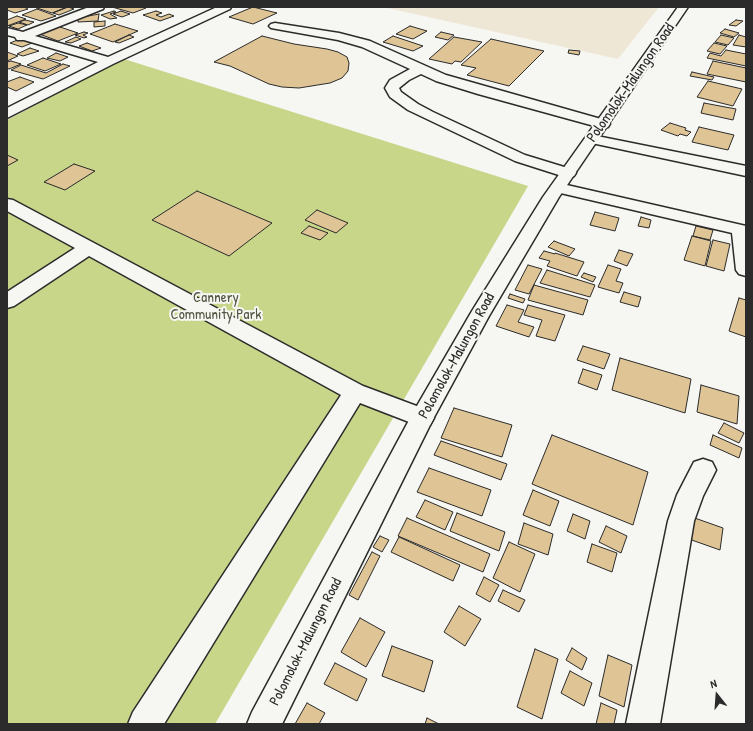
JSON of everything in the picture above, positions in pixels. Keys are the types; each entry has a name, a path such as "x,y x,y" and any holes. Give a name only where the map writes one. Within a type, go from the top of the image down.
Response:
{"street":[{"path":"7,43 24,35 99,7"},
{"path":"7,114 110,60 226,7"},
{"name":"Polomolok-Malungon Road","path":"264,724 422,418 483,309 520,246 563,180 598,132 683,7"},
{"path":"275,26 339,37 366,44 440,78 483,91 598,132 746,171"},
{"path":"7,30 110,60"},
{"path":"420,69 395,83 392,88 395,94 413,107 563,180 743,231 746,270"},
{"path":"7,204 354,392 422,418"},
{"path":"7,301 88,248"},
{"path":"145,724 354,392"},
{"path":"642,724 669,576 681,521 690,495 703,470"}],"shaded area":[{"path":"383,7 659,7 618,59"}],"green space":[{"name":"Cannery Community Park","path":"124,59 528,186 215,724 7,724 7,120"}],"building":[{"path":"7,7 24,7 28,9 15,13 7,10"},
{"path":"34,7 67,7 52,13"},
{"path":"68,7 74,9 59,15 53,13"},
{"path":"112,7 143,7 146,8 133,13"},
{"path":"253,7 277,13 253,24 229,17"},
{"path":"37,9 56,16 41,21 22,15"},
{"path":"114,11 116,12 110,14 117,18 110,19 101,15"},
{"path":"121,11 130,14 122,17 113,14"},
{"path":"156,11 162,13 156,15 161,17 169,14 174,16 160,21 143,15"},
{"path":"99,14 98,21 78,22 78,18"},
{"path":"17,16 26,19 7,26 7,20"},
{"path":"25,20 34,22 28,25 19,22"},
{"path":"736,20 743,21 736,26 729,25"},
{"path":"105,21 105,26 94,27 94,22"},
{"path":"18,23 27,25 18,29 9,26"},
{"path":"115,24 138,31 113,42 90,34"},
{"path":"54,25 78,33 58,41 34,32"},
{"path":"410,26 427,31 413,39 396,34"},
{"path":"725,29 739,33 734,37 720,33"},
{"path":"84,32 88,33 83,35 87,37 84,38 75,35"},
{"path":"441,32 454,35 448,40 435,37"},
{"path":"129,35 134,37 119,43 115,42"},
{"path":"721,35 734,38 728,45 715,42"},
{"path":"739,35 746,37 746,47 733,45"},
{"path":"262,36 294,44 338,52 347,57 349,63 348,71 342,78 330,83 299,88 282,87 269,84 230,66 214,62"},
{"path":"393,36 423,46 413,51 383,42"},
{"path":"76,37 81,39 71,43 65,42"},
{"path":"454,37 482,42 461,62 455,61 452,64 429,59"},
{"path":"20,39 32,43 22,47 10,43"},
{"path":"491,39 544,51 509,86 467,75 476,68 461,65"},
{"path":"87,43 101,48 92,51 79,46"},
{"path":"714,43 727,46 720,54 707,51"},
{"path":"30,48 39,51 23,56 17,54"},
{"path":"569,50 580,51 579,55 568,53"},
{"path":"726,50 746,54 746,66 707,58 710,53 721,56"},
{"path":"7,52 18,56 7,61"},
{"path":"56,53 68,57 60,61 47,58"},
{"path":"43,58 61,64 45,71 27,65"},
{"path":"11,61 21,64 9,69 7,68 7,62"},
{"path":"713,61 746,68 746,82 707,74"},
{"path":"63,64 70,66 43,79 11,70 21,65 46,73"},
{"path":"692,72 714,77 712,80 690,76"},
{"path":"20,77 34,82 16,91 7,87 7,82"},
{"path":"708,81 742,89 733,106 697,97"},
{"path":"704,103 736,109 733,120 701,113"},
{"path":"670,123 686,128 685,130 691,132 687,136 680,134 678,136 661,130"},
{"path":"699,127 734,135 728,150 692,142"},
{"path":"7,155 18,160 7,166"},
{"path":"74,164 95,171 65,190 44,182"},
{"path":"197,191 272,223 229,256 152,220"},
{"path":"317,210 348,223 336,233 305,220"},
{"path":"595,212 619,218 615,231 590,225"},
{"path":"641,217 651,220 649,228 638,226"},
{"path":"309,226 328,233 320,240 301,233"},
{"path":"696,226 713,230 710,240 693,236"},
{"path":"692,236 711,241 705,266 684,260"},
{"path":"713,240 730,244 724,271 706,266"},
{"path":"554,241 575,249 569,256 548,247"},
{"path":"619,250 633,254 627,266 614,261"},
{"path":"544,251 584,262 577,276 547,266 550,261 539,258"},
{"path":"528,265 542,269 529,294 515,290"},
{"path":"608,265 621,269 616,281 623,283 619,293 598,287"},
{"path":"547,270 595,285 590,297 540,283"},
{"path":"584,273 596,277 593,282 581,277"},
{"path":"534,285 588,300 583,315 528,300"},
{"path":"624,292 641,297 638,307 620,302"},
{"path":"510,294 525,299 523,303 508,298"},
{"path":"739,298 746,300 746,337 729,331"},
{"path":"507,305 524,310 518,322 534,327 529,337 496,326"},
{"path":"528,305 565,315 555,341 536,336 542,320 524,315"},
{"path":"583,346 610,354 604,369 577,360"},
{"path":"620,358 691,379 685,413 612,390"},
{"path":"583,369 602,375 597,390 578,383"},
{"path":"701,385 739,396 737,424 697,412"},
{"path":"454,408 512,425 502,457 441,438"},
{"path":"724,423 744,433 739,443 718,433"},
{"path":"552,435 648,472 633,525 532,484"},
{"path":"713,435 742,448 739,458 710,445"},
{"path":"441,441 507,464 501,480 434,455"},
{"path":"429,468 491,490 482,516 417,492"},
{"path":"533,490 559,501 550,526 523,515"},
{"path":"425,500 453,512 445,530 416,517"},
{"path":"457,513 505,532 499,551 450,531"},
{"path":"573,514 590,521 585,539 567,531"},
{"path":"689,516 723,528 720,550 686,538"},
{"path":"407,518 490,554 483,572 398,536"},
{"path":"524,523 553,534 548,555 518,544"},
{"path":"606,526 627,536 621,553 599,542"},
{"path":"380,536 389,540 382,552 373,547"},
{"path":"399,537 460,565 453,581 391,552"},
{"path":"509,542 535,554 520,592 493,578"},
{"path":"592,544 617,553 612,572 587,562"},
{"path":"372,552 380,556 358,600 349,595"},
{"path":"484,577 499,585 490,602 476,594"},
{"path":"503,590 525,600 519,612 498,601"},
{"path":"459,606 481,619 465,646 444,632"},
{"path":"360,618 385,632 366,667 341,652"},
{"path":"392,646 433,661 424,692 382,676"},
{"path":"572,648 587,658 582,670 566,660"},
{"path":"535,649 558,659 542,719 517,707"},
{"path":"608,655 632,665 624,707 599,696"},
{"path":"335,663 367,679 357,701 324,684"},
{"path":"570,671 592,683 584,706 561,693"},
{"path":"307,703 325,713 319,724 295,724"},
{"path":"601,703 617,710 614,724 596,724"},
{"path":"427,718 439,724 425,724"}]}
